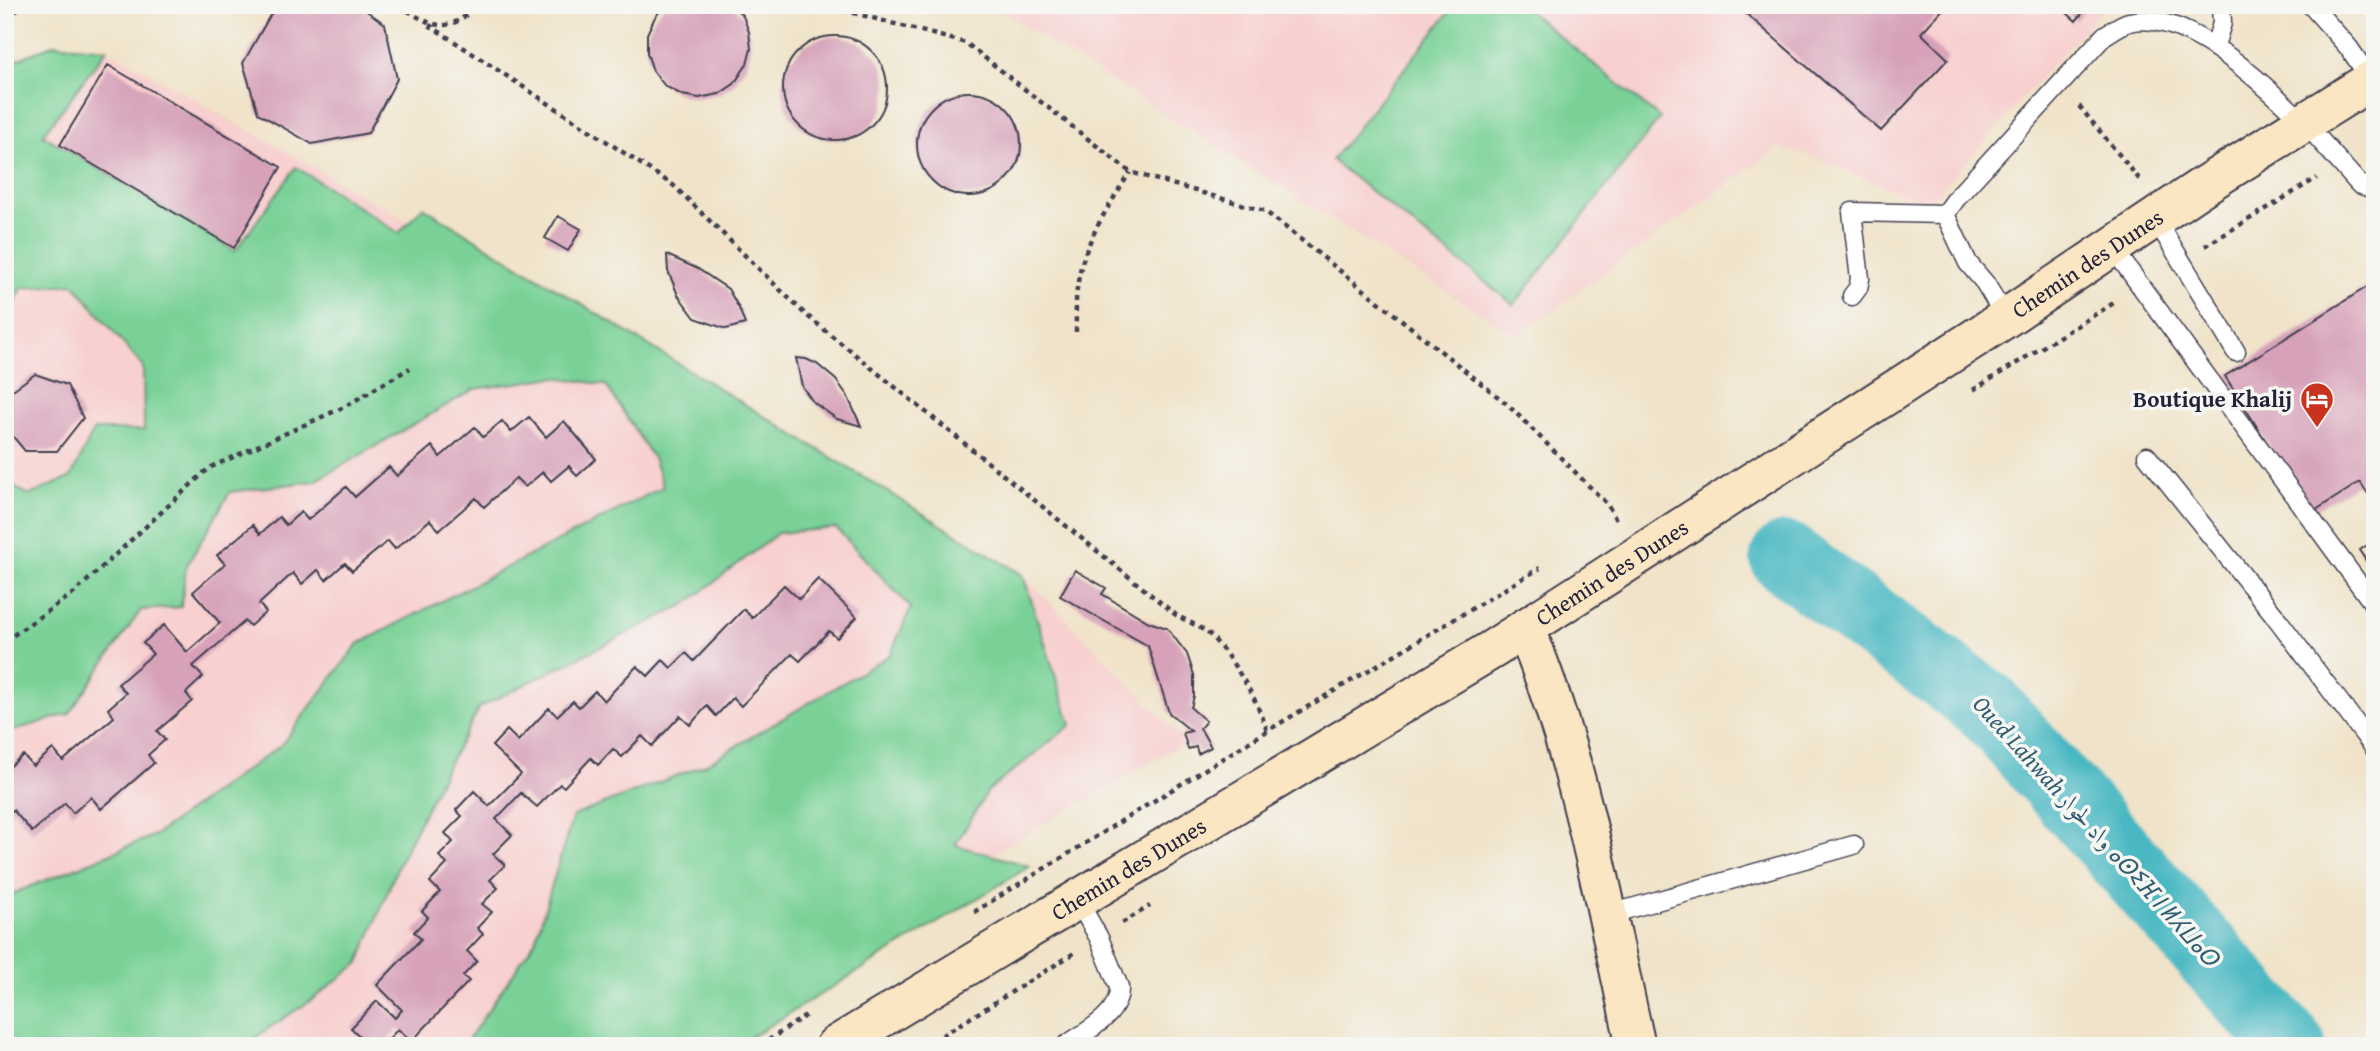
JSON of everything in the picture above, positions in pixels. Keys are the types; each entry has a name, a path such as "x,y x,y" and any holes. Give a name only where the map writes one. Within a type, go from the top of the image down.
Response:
{"street":[{"name":"Chemin des Dunes","path":"844,1044 1077,899 1525,628 2373,79"},
{"path":"1525,628 1541,664 1569,749 1636,1046"}],"lane":[{"path":"2215,46 2222,23 2221,5"},
{"path":"2311,5 2373,79"},
{"path":"1945,214 1959,195 2105,35 2128,22 2154,21 2215,46 2276,96 2360,184 2375,190"},
{"path":"1852,296 1860,279 1852,212 1945,214"},
{"path":"1945,214 1968,263 1985,283 2006,318"},
{"path":"2155,218 2236,352"},
{"path":"2112,247 2375,606"},
{"path":"2147,456 2275,616 2375,749"},
{"path":"1607,915 1854,845"},
{"path":"1065,1046 1103,1019 1116,1004 1119,996 1119,987 1099,938 1077,899"}],"path":[{"path":"5,16 28,5"},
{"path":"399,5 673,185 805,314 1176,615 1209,634 1244,682 1267,731"},
{"path":"429,25 445,25 461,20 477,5"},
{"path":"824,5 966,43 1130,172 1265,211 1507,404 1608,505 1617,523 1628,516"},
{"path":"2061,83 2141,181"},
{"path":"1076,332 1078,282 1094,230 1130,172"},
{"path":"2130,189 2151,175"},
{"path":"5,641 74,593 209,468 344,407 410,368"},
{"path":"972,913 1267,731 1547,564"},
{"path":"760,1046 819,1008"}],"shaded area":[{"path":"991,5 2106,5 1929,204 1780,147 1517,336"},
{"path":"107,49 1023,575 1186,742 662,1046 5,1046 5,84"}],"green space":[{"path":"1455,5 1521,5 1660,118 1514,305 1332,160"},
{"path":"54,44 107,49 43,135 235,251 296,167 399,233 423,207 1023,575 1071,725 988,791 955,845 1030,866 736,1046 464,1046 535,941 573,816 704,765 890,655 911,608 836,528 778,533 686,604 480,707 400,861 359,963 313,999 242,1046 5,1046 5,897 155,835 281,745 358,644 663,487 654,460 606,385 555,377 475,389 315,481 230,492 186,567 181,607 141,610 69,714 5,733 5,483 30,495 71,477 94,430 144,430 143,367 74,284 22,288 5,325 5,65"}],"building":[{"path":"276,5 358,5 385,24 397,79 368,133 312,144 258,113 243,63"},
{"path":"665,5 732,5 743,16 751,49 747,64 734,84 719,94 699,98 682,95 665,86 653,71 647,53 647,34 655,17"},
{"path":"1745,5 1947,5 1921,33 1948,59 1881,131 1742,10"},
{"path":"2058,5 2089,5 2076,21"},
{"path":"835,36 855,40 872,51 883,68 887,88 883,108 872,125 855,136 835,140 815,136 798,125 787,108 783,88 787,68 798,51 815,40"},
{"path":"108,65 281,167 234,248 60,145"},
{"path":"969,92 989,96 1006,107 1017,124 1021,144 1017,164 1006,181 989,192 969,196 949,192 932,181 921,164 917,144 921,124 932,107 949,96"},
{"path":"558,216 581,229 568,251 545,238"},
{"path":"667,255 698,269 728,289 745,324 726,329 695,318 678,295 668,271"},
{"name":"Boutique Khalij","path":"2375,282 2375,504 2360,482 2311,513 2225,376"},
{"path":"796,358 817,364 836,380 847,395 861,426 837,419 813,402 802,386"},
{"path":"35,374 67,385 83,418 57,451 25,451 5,427 5,408 10,392"},
{"path":"529,417 546,437 564,421 596,459 577,476 569,466 551,481 543,472 525,487 516,478 484,507 476,498 439,530 430,520 395,549 388,541 352,571 345,563 326,580 318,570 302,584 293,573 259,604 266,612 250,626 245,621 193,666 203,677 186,693 192,701 157,731 165,740 148,755 154,763 101,809 91,797 73,813 65,803 32,832 13,810 5,817 5,771 23,755 33,766 53,749 63,761 114,717 108,709 126,693 118,684 153,654 143,643 164,625 187,652 220,623 193,592 225,564 217,555 253,525 260,534 279,517 286,525 301,512 308,520 346,487 355,497 389,467 397,476 432,446 440,457 475,427 483,437 502,421 511,432"},
{"path":"2375,541 2375,574 2359,550"},
{"path":"1075,570 1106,588 1102,594 1149,622 1167,628 1187,654 1194,675 1191,708 1206,721 1200,728 1211,747 1198,754 1196,747 1188,749 1183,733 1191,731 1169,713 1148,646 1060,596"},
{"path":"818,579 857,617 837,638 829,631 800,661 792,654 741,706 733,698 716,716 707,706 690,725 680,716 652,746 642,736 622,757 613,749 598,765 591,758 564,787 560,784 537,807 521,793 496,819 512,835 493,854 505,865 490,880 498,888 482,904 492,912 477,928 483,934 467,951 477,961 463,976 469,981 411,1042 398,1029 382,1046 360,1046 365,1041 351,1028 377,1001 395,1018 402,1010 377,985 421,939 414,932 428,917 422,911 440,892 430,882 447,864 439,856 453,842 445,833 462,816 456,810 474,791 489,806 521,774 492,746 507,730 518,741 549,708 557,716 573,701 579,707 595,691 604,701 637,666 648,676 663,660 671,668 686,653 694,661 744,609 752,618 784,585 799,599"}],"waterway":[{"name":"Oued Lahwah واد لحوار ⴰⵙⵉⴼ ⵏ ⵍⵃⵡⴰⵔ","path":"1786,558 1988,707 2290,1046"}],"place":[{"name":"Boutique Khalij","path":"2317,429"}]}
